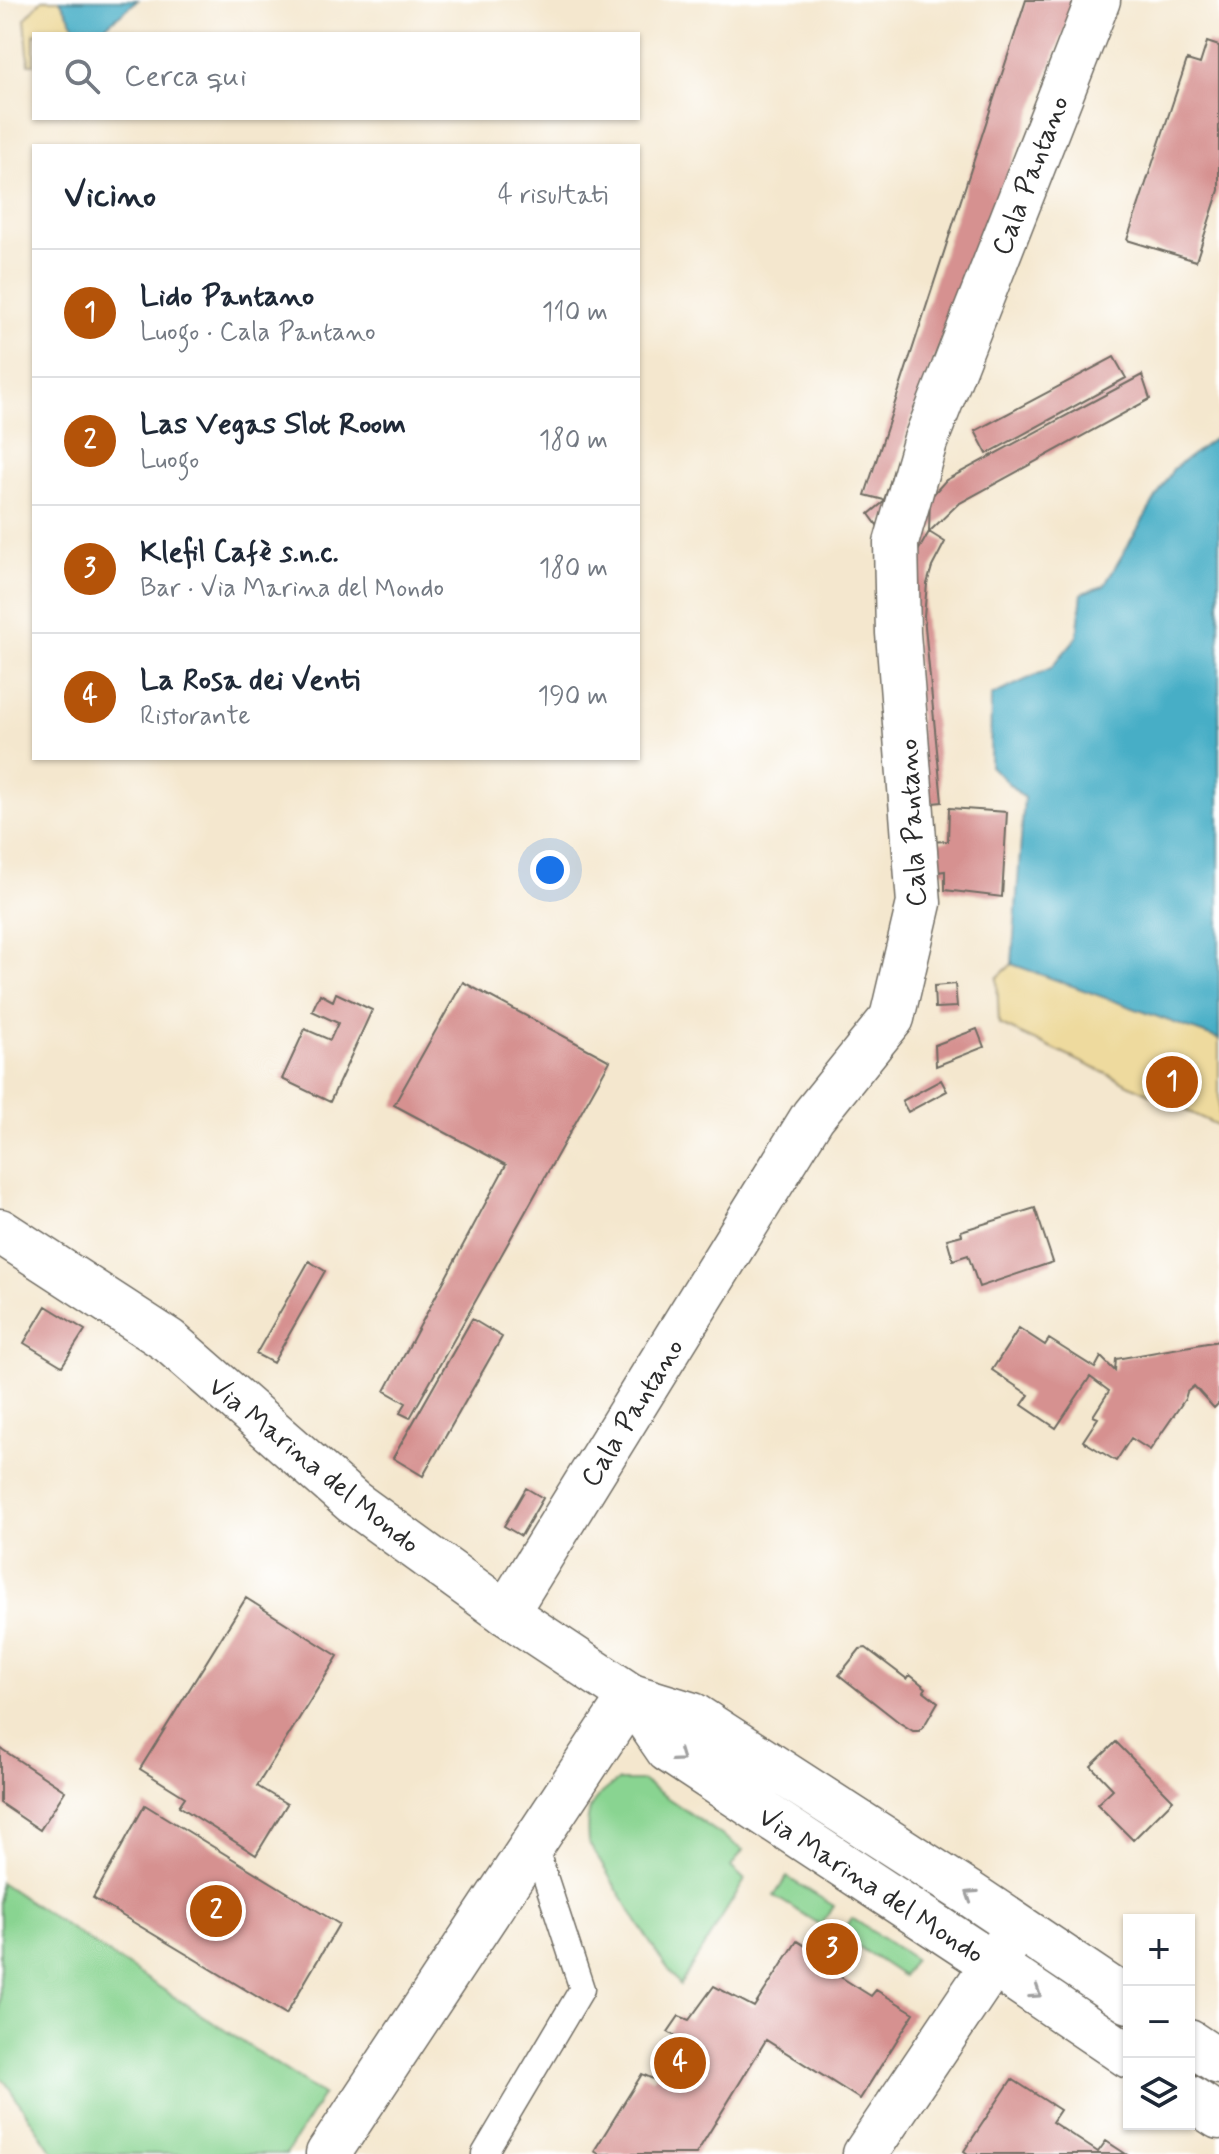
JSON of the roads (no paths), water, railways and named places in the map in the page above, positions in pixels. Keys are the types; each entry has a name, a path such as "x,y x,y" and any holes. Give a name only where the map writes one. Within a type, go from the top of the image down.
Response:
{"street":[{"name":"Cala Pantano","path":"506,1613 813,1116 892,1018 919,903 898,633 896,543 925,442 1098,0"},
{"name":"Via Marina del Mondo","path":"0,1231 169,1341 353,1502 506,1613 631,1696 693,1715 1123,1997"},
{"name":"Via Marina del Mondo","path":"631,1696 668,1750 1123,2052"},
{"path":"328,2154 631,1696"},
{"path":"865,2154 1019,1926"},
{"path":"1195,2046 1219,2062"},
{"path":"1195,2101 1219,2117"}],"lane":[{"path":"484,2154 582,1989 534,1843"}],"water":[{"path":"60,0 138,0 98,32 78,32"},
{"path":"1219,435 1219,1039 1012,964 1024,798 990,766 991,696 1051,668 1077,637 1082,593 1104,586 1173,469"}],"place":[{"name":"Lido Pantano","path":"1172,1082"},
{"name":"Las Vegas Slot Room","path":"216,1911"},
{"name":"Klefil Cafè s.n.c.","path":"832,1949"},
{"name":"La Rosa dei Venti","path":"680,2063"}]}
